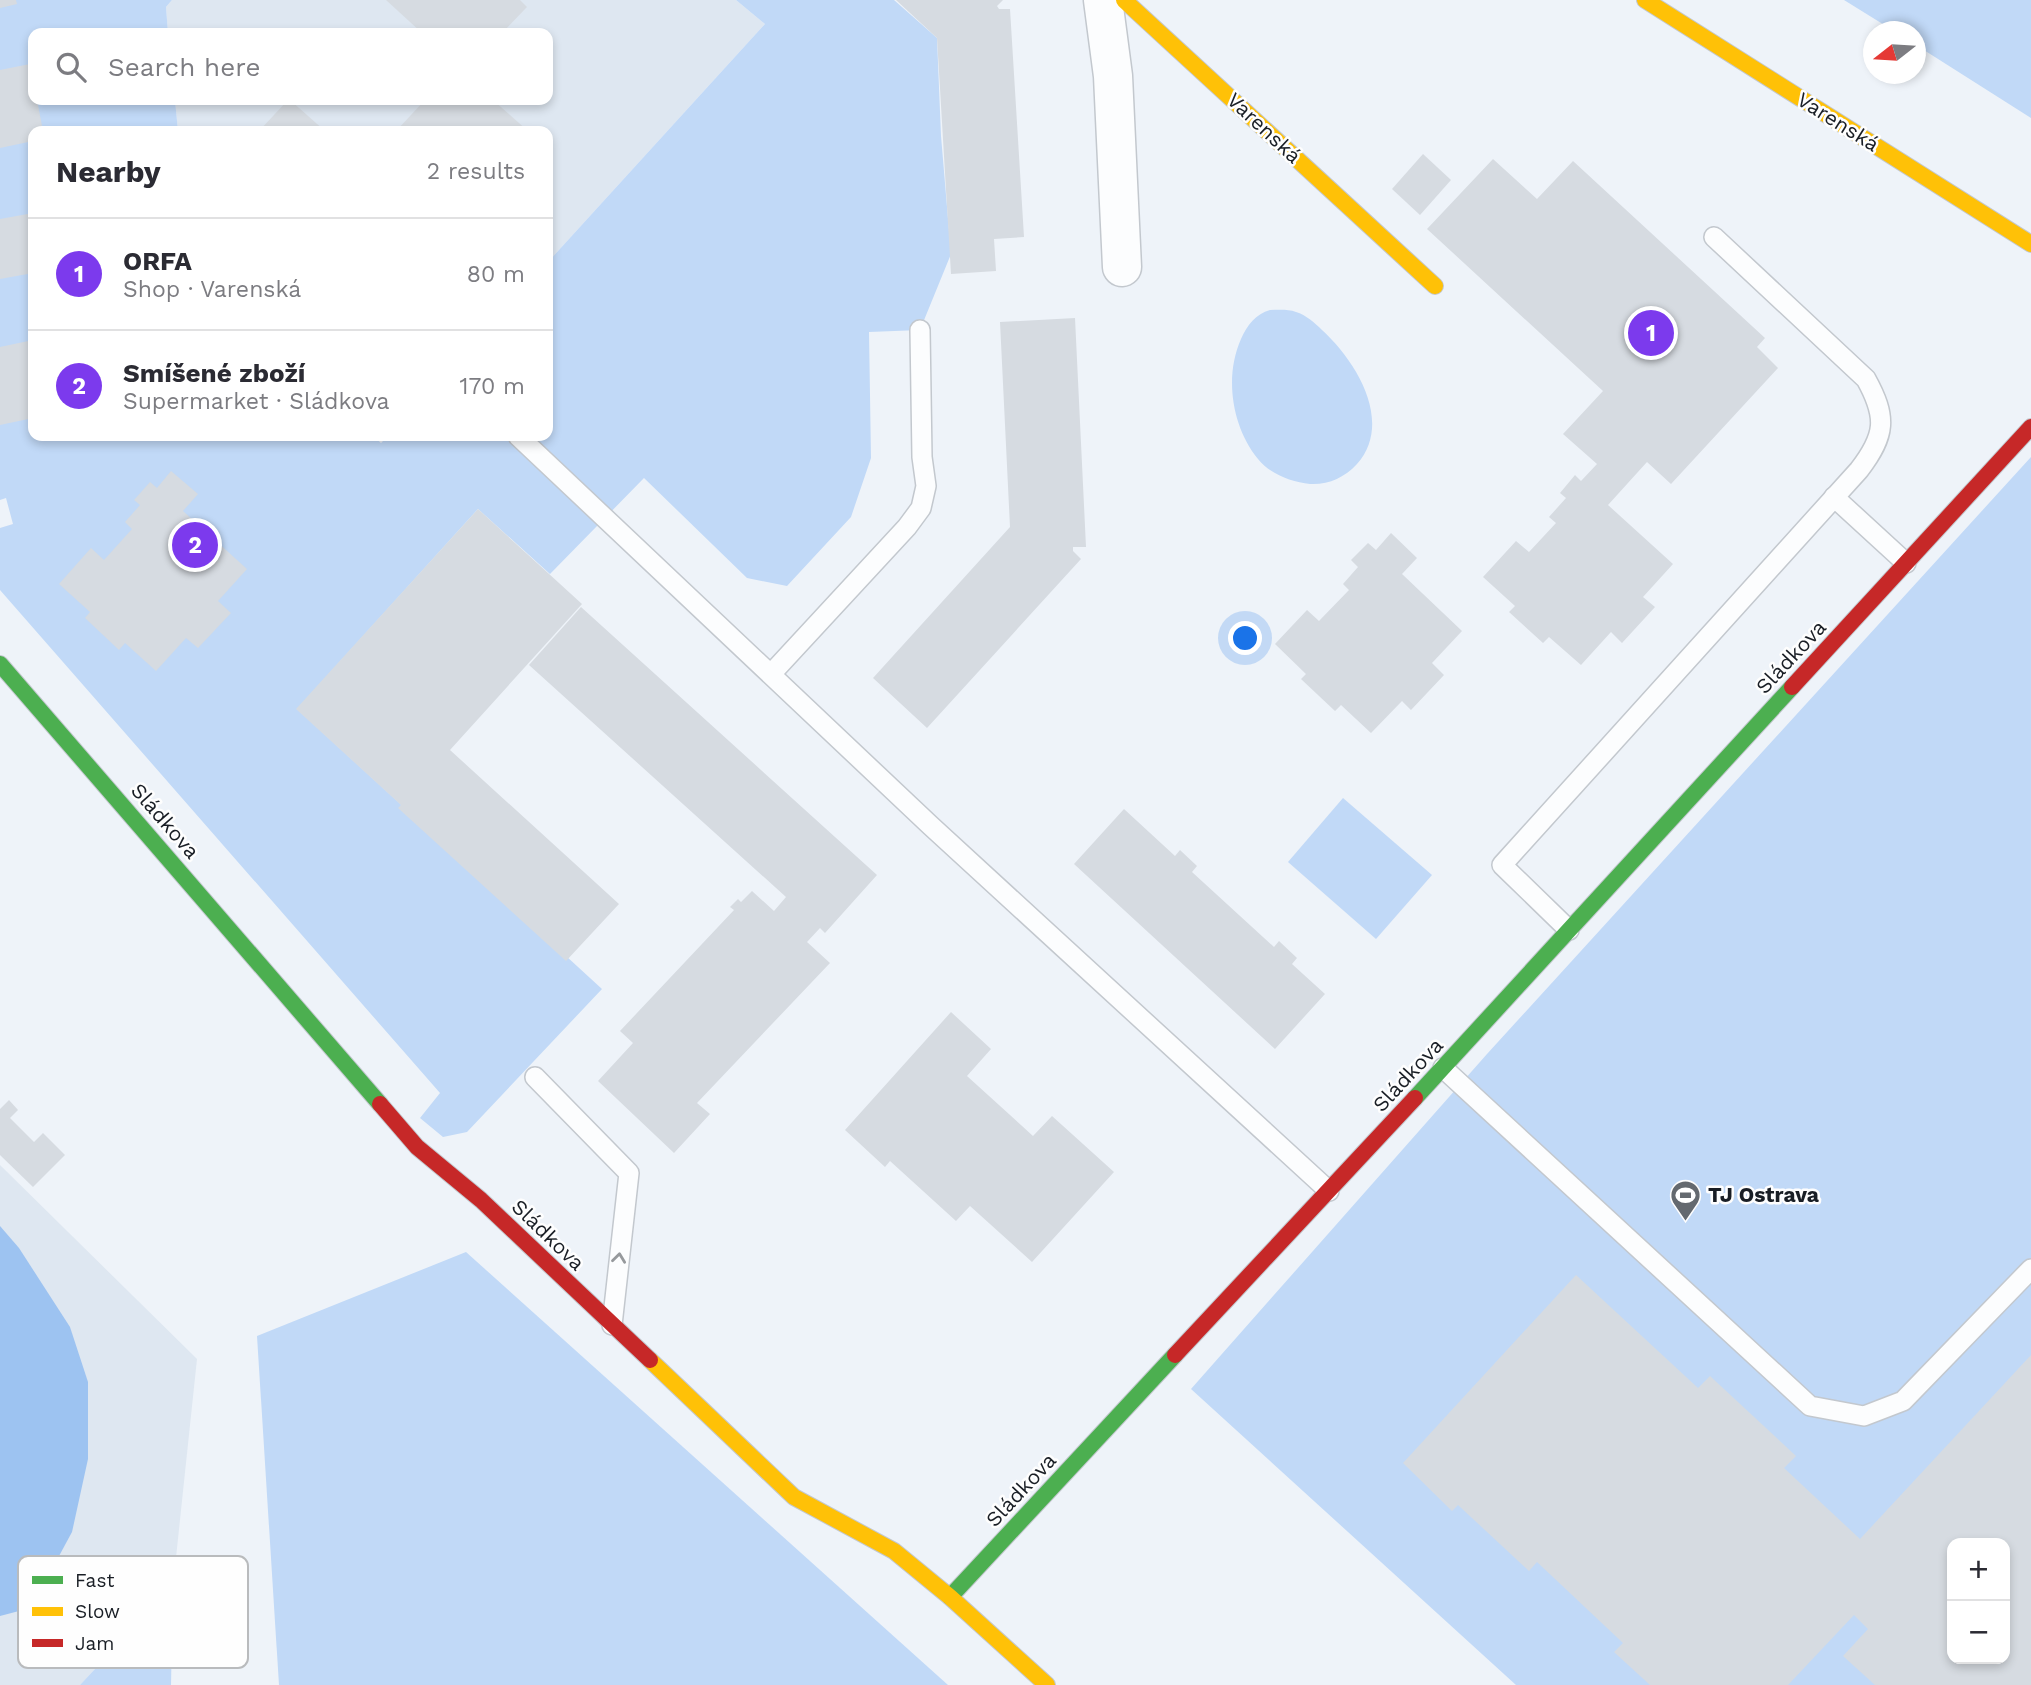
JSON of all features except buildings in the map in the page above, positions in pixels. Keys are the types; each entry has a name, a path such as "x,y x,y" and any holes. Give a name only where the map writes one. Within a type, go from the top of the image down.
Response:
{"street":[{"path":"1103,0 1113,76 1122,267"},
{"name":"Varenská","path":"1124,0 1435,286"},
{"name":"Varenská","path":"1645,0 2031,244"},
{"name":"Sládkova","path":"0,664 417,1147 481,1200 794,1497 894,1551 950,1597 1443,1068 2031,427"},
{"path":"950,1597 1047,1685"}],"lane":[{"path":"1569,930 1502,865 1859,470 1877,443 1881,424 1875,395 1866,379 1714,237"},
{"path":"771,674 907,527 920,508 926,485 922,457 919,330"},
{"path":"523,441 931,826 1329,1191"},
{"path":"1834,497 1906,563"},
{"path":"1443,1068 1810,1406 1864,1416 1903,1401 2031,1269"},
{"path":"536,1077 629,1173 611,1326"}],"shaded area":[{"path":"0,0 172,0 166,7 168,28 28,28 28,105 175,105 178,126 28,126 28,441 553,441 553,257 765,24 736,0 894,0 937,38 941,136 951,254 920,330 869,332 871,458 851,517 787,586 747,578 644,478 550,574 478,509 297,709 602,989 467,1132 443,1137 420,1118 440,1093 0,590 0,528 13,524 6,498 0,500"},
{"path":"172,0 736,0 765,24 553,257 553,126 178,126 175,105 553,105 553,28 168,28 166,7"},
{"path":"1844,0 2031,0 2031,118 1926,51 1926,21 1878,21"},
{"path":"1270,310 1293,311 1313,322 1347,358 1366,393 1372,430 1368,447 1357,464 1335,480 1310,484 1281,476 1258,459 1242,432 1233,401 1236,354 1249,325 1260,314"},
{"name":"TJ Ostrava","path":"2031,457 2031,1685 1516,1685 1191,1389 1487,1054"},
{"path":"1343,798 1432,875 1376,939 1288,862"},
{"path":"0,1165 197,1359 176,1556 18,1556 18,1668 96,1668 80,1685 0,1685"},
{"path":"0,1226 19,1248 70,1327 88,1382 88,1459 72,1532 59,1556 18,1556 18,1611 0,1616"},
{"path":"466,1252 948,1685 279,1685 257,1336"},
{"path":"96,1668 171,1668 171,1685 80,1685"}],"traffic: fast":[{"path":"0,664 380,1104"},
{"path":"1415,1098 1792,687"},
{"path":"950,1597 1175,1355"}],"traffic: slow":[{"path":"1124,0 1435,286"},
{"path":"1645,0 2031,244"},
{"path":"650,1360 794,1497 894,1551 950,1597 1047,1685"}],"traffic: jam":[{"path":"1792,687 2031,427"},
{"path":"1175,1355 1415,1098"},
{"path":"380,1104 417,1147 481,1200 650,1360"}],"place":[{"name":"ORFA","path":"1651,333"},
{"name":"Smíšené zboží","path":"195,545"},
{"name":"TJ Ostrava","path":"1685,1222"}]}
